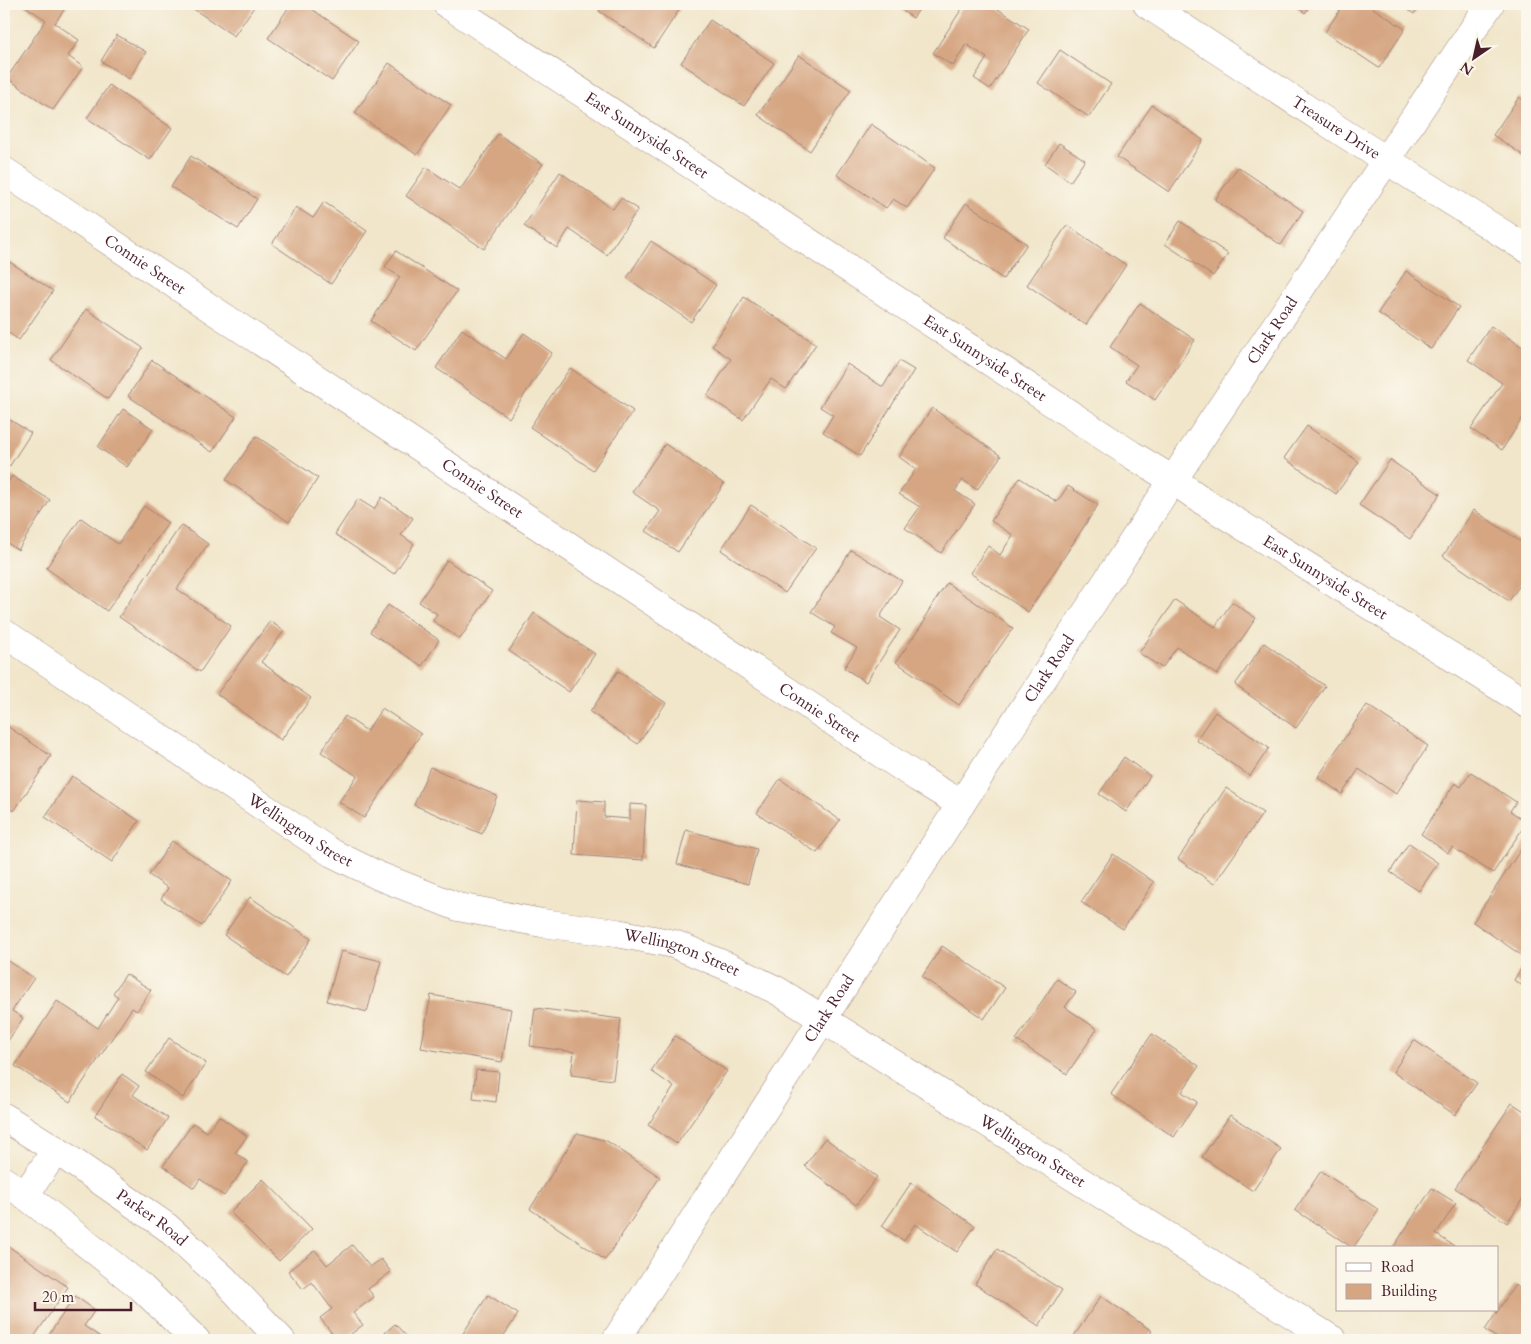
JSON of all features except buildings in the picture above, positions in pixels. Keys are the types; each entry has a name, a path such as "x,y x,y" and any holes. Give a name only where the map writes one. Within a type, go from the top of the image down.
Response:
{"street":[{"name":"East Sunnyside Street","path":"447,4 1132,455 1527,704"},
{"name":"Treasure Drive","path":"1147,4 1386,160 1527,249"},
{"name":"Clark Road","path":"616,1340 961,804 1173,480 1490,4"},
{"name":"Connie Street","path":"4,171 961,804"},
{"name":"Wellington Street","path":"4,633 332,853 379,876 458,907 542,923 617,933 674,944 729,967 778,991 1333,1340"},
{"name":"Parker Road","path":"4,1117 56,1150 167,1227 223,1278 281,1340"},
{"path":"56,1150 14,1188 142,1288 196,1340"}]}
